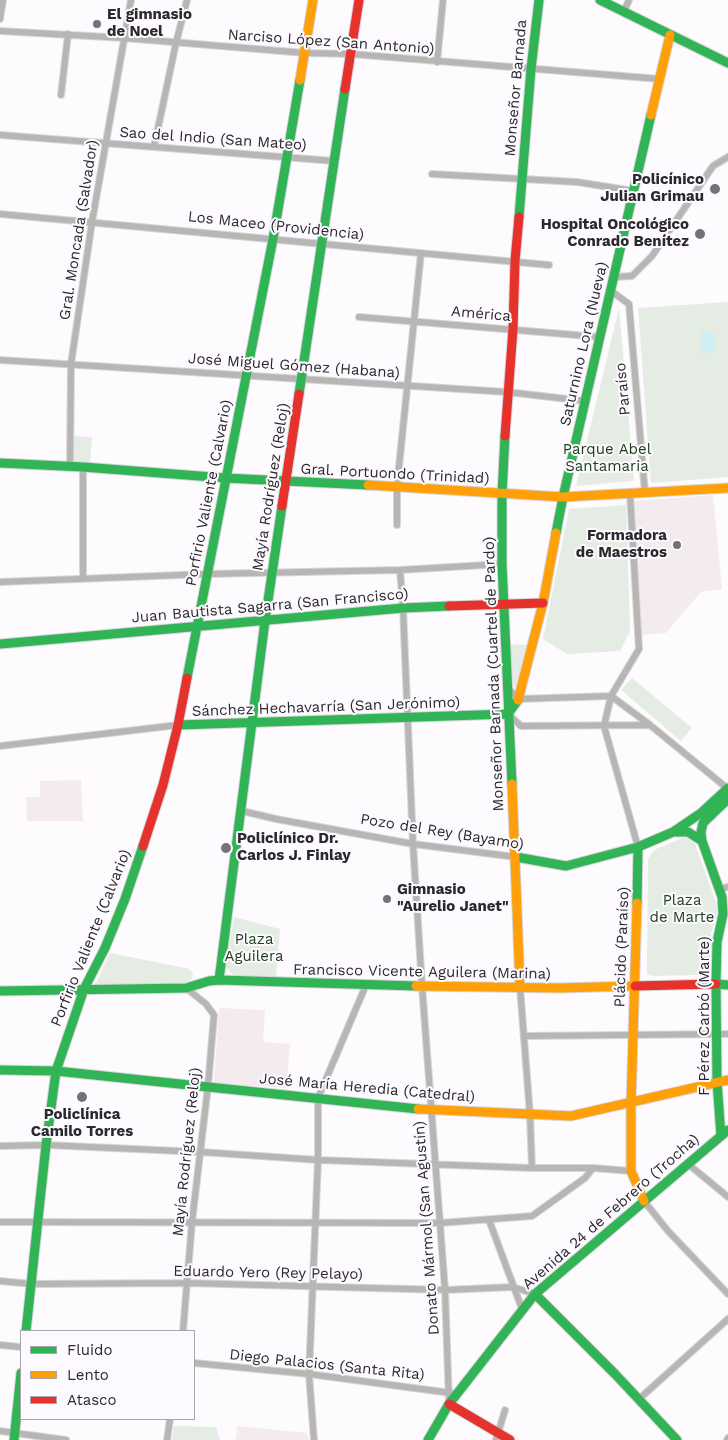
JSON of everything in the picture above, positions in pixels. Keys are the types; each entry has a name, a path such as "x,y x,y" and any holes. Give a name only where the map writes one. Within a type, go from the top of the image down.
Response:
{"street":[{"path":"0,19 3,0"},
{"name":"Gral. Moncada (Salvador)","path":"70,466 70,364 92,222 131,0"},
{"path":"154,146 187,0"},
{"name":"Porfirio Valiente (Calvario)","path":"26,1330 56,1071 84,988 105,948 125,899 163,785 178,726 273,239 313,0"},
{"name":"Mayía Rodríguez (Reloj)","path":"219,980 265,620 359,0"},
{"path":"437,62 443,0"},
{"name":"Monseñor Barnada","path":"522,180 539,0"},
{"path":"600,0 728,63"},
{"path":"624,11 629,0"},
{"name":"Narciso López (San Antonio)","path":"0,30 305,53 351,54 660,79"},
{"path":"61,95 68,34"},
{"name":"Saturnino Lora (Nueva)","path":"508,714 519,699 543,603 563,496 670,35"},
{"name":"Sao del Indio (San Mateo)","path":"0,135 334,162"},
{"path":"614,277 632,276 652,256 713,166 728,157"},
{"path":"432,174 577,182 634,191"},
{"name":"Monseñor Barnada (Cuartel de Pardo)","path":"522,180 515,261 513,329 507,392 502,494 502,564 506,687 516,857 520,987 530,1115 532,1168"},
{"name":"Los Maceo (Providencia)","path":"0,214 549,265"},
{"path":"397,525 397,486 421,253"},
{"name":"Paraíso","path":"611,291 629,304 645,494"},
{"name":"América","path":"359,317 600,337"},
{"name":"José Miguel Gómez (Habana)","path":"0,360 507,392 585,401"},
{"name":"Gral. Portuondo (Trinidad)","path":"0,464 70,466 226,478 397,486 502,494 563,496 645,494 728,488"},
{"path":"83,467 83,578"},
{"path":"611,696 639,649 630,494"},
{"path":"0,582 272,572 400,570 502,564"},
{"name":"Donato Mármol (San Agustín)","path":"400,570 422,986 453,1394"},
{"name":"Juan Bautista Sagarra (San Francisco)","path":"0,644 403,608 543,603"},
{"path":"506,687 519,699 611,696 728,788"},
{"name":"Plácido (Paraíso)","path":"611,696 604,726 638,847 636,986 632,1036 631,1171 644,1201"},
{"path":"508,714 521,726 650,725"},
{"name":"Sánchez Hechavarría (San Jerónimo)","path":"0,746 178,726 508,714"},
{"name":"Pozo del Rey (Bayamo)","path":"242,811 414,844 516,857 566,866 638,847 673,832 702,813 728,788"},
{"path":"702,841 703,823 728,799"},
{"path":"673,832 688,832 702,841"},
{"name":"F Pérez Carbó (Marte)","path":"702,841 723,891 723,932 716,984 718,1104 724,1133"},
{"path":"723,891 728,908"},
{"name":"Francisco Vicente Aguilera (Marina)","path":"0,991 84,988 186,988 219,980 366,986 520,987 728,984"},
{"path":"314,1440 309,1374 314,1286 318,1098 366,986"},
{"name":"Mayía Rodríguez (Reloj)","path":"183,1330 192,1222 201,1152 214,1015 206,1004 186,988"},
{"path":"524,1036 728,1034"},
{"name":"José María Heredia (Catedral)","path":"0,1070 56,1071 431,1110 571,1116 631,1104 728,1080"},
{"path":"718,1104 728,1115"},
{"name":"Avenida 24 de Febrero (Trocha)","path":"428,1440 453,1394 535,1294 724,1133"},
{"path":"0,1146 201,1152 318,1160 532,1168 593,1168 631,1171"},
{"path":"688,1164 728,1197"},
{"path":"0,1222 440,1223 489,1220 532,1216 585,1178 593,1168"},
{"path":"644,1201 668,1231 728,1294"},
{"path":"489,1220 522,1309"},
{"name":"Eduardo Yero (Rey Pelayo)","path":"0,1281 32,1284 188,1283 446,1290 513,1287 535,1294"},
{"path":"535,1294 677,1440"},
{"path":"639,1399 728,1318"},
{"path":"0,1345 20,1347"},
{"name":"Diego Palacios (Santa Rita)","path":"195,1364 309,1374 453,1394"},
{"path":"14,1437 20,1382"},
{"path":"449,1404 497,1437 510,1440"},
{"path":"497,1437 505,1410"},
{"path":"167,1440 170,1420"},
{"path":"0,1431 14,1437 66,1440"}],"shaded area":[{"name":"Formadora de Maestros","path":"713,495 722,589 701,592 666,633 642,635 633,501"},
{"path":"81,780 83,821 27,821 26,797 40,797 40,781"},
{"path":"219,1008 265,1010 263,1042 290,1044 286,1088 214,1083"},
{"path":"237,1426 307,1433 309,1440 233,1440 236,1439"}],"green space":[{"path":"728,302 728,477 651,483 638,308"},
{"name":"Parque Abel Santamaria","path":"619,308 634,481 576,486"},
{"path":"73,436 92,437 90,464 72,463"},
{"path":"626,505 630,631 620,651 567,654 543,639 569,509"},
{"path":"507,644 528,645 518,685 515,687 511,686"},
{"path":"632,678 692,728 681,741 621,690"},
{"name":"Plaza de Marte","path":"682,838 687,838 695,844 717,905 717,915 711,933 712,946 709,966 706,971 699,975 652,976 647,974 648,859 654,850"},
{"name":"Plaza Aguilera","path":"234,917 280,929 276,979 234,976 226,967"},
{"path":"110,953 190,969 193,974 191,980 175,987 95,985"},
{"path":"174,1426 216,1427 220,1440 172,1440"}],"water":[{"path":"714,331 716,351 702,353 700,332"}],"traffic: fast":[{"path":"519,217 531,69 539,0"},
{"path":"600,0 728,63"},
{"path":"187,678 273,239 300,80"},
{"path":"299,394 345,89"},
{"path":"556,533 651,115"},
{"path":"505,436 502,494 502,564 512,784"},
{"path":"0,463 83,467 225,478 368,485"},
{"path":"219,980 265,621 282,506"},
{"path":"0,644 403,608 449,606"},
{"path":"178,725 508,714 518,700"},
{"path":"637,903 638,847 673,832 701,813 728,788"},
{"path":"702,841 703,823 728,799"},
{"path":"673,832 688,832 702,841 722,897 723,914 717,942 716,984 717,1082 721,1136"},
{"path":"26,1330 56,1071 84,989 105,948 125,899 143,846"},
{"path":"516,857 566,866 638,847"},
{"path":"0,991 186,988 219,980 416,986"},
{"path":"716,984 728,985"},
{"path":"0,1070 56,1071 418,1109"},
{"path":"428,1440 449,1404 535,1294 728,1130"},
{"path":"535,1294 615,1374 677,1440"},
{"path":"14,1440 20,1383"}],"traffic: slow":[{"path":"300,80 313,0"},
{"path":"651,115 670,35"},
{"path":"368,485 563,497 728,488"},
{"path":"518,700 543,603 556,533"},
{"path":"512,784 520,987"},
{"path":"637,903 631,1171 644,1201"},
{"path":"416,986 560,988 635,986"},
{"path":"418,1109 571,1116 728,1080"}],"traffic: jam":[{"path":"345,89 359,0"},
{"path":"505,436 519,217"},
{"path":"282,506 299,394"},
{"path":"449,606 543,603"},
{"path":"143,846 163,785 178,725 187,678"},
{"path":"635,986 716,984"},
{"path":"449,1404 510,1440"}],"place":[{"name":"El gimnasio de Noel","path":"97,24"},
{"name":"Policínico Julian Grimau","path":"715,189"},
{"name":"Hospital Oncológico Conrado Benítez","path":"700,234"},
{"name":"Formadora de Maestros","path":"677,545"},
{"name":"Policlínico Dr. Carlos J. Finlay","path":"226,848"},
{"name":"Gimnasio \"Aurelio Janet\"","path":"387,899"},
{"name":"Policlínica Camilo Torres","path":"82,1097"}]}
